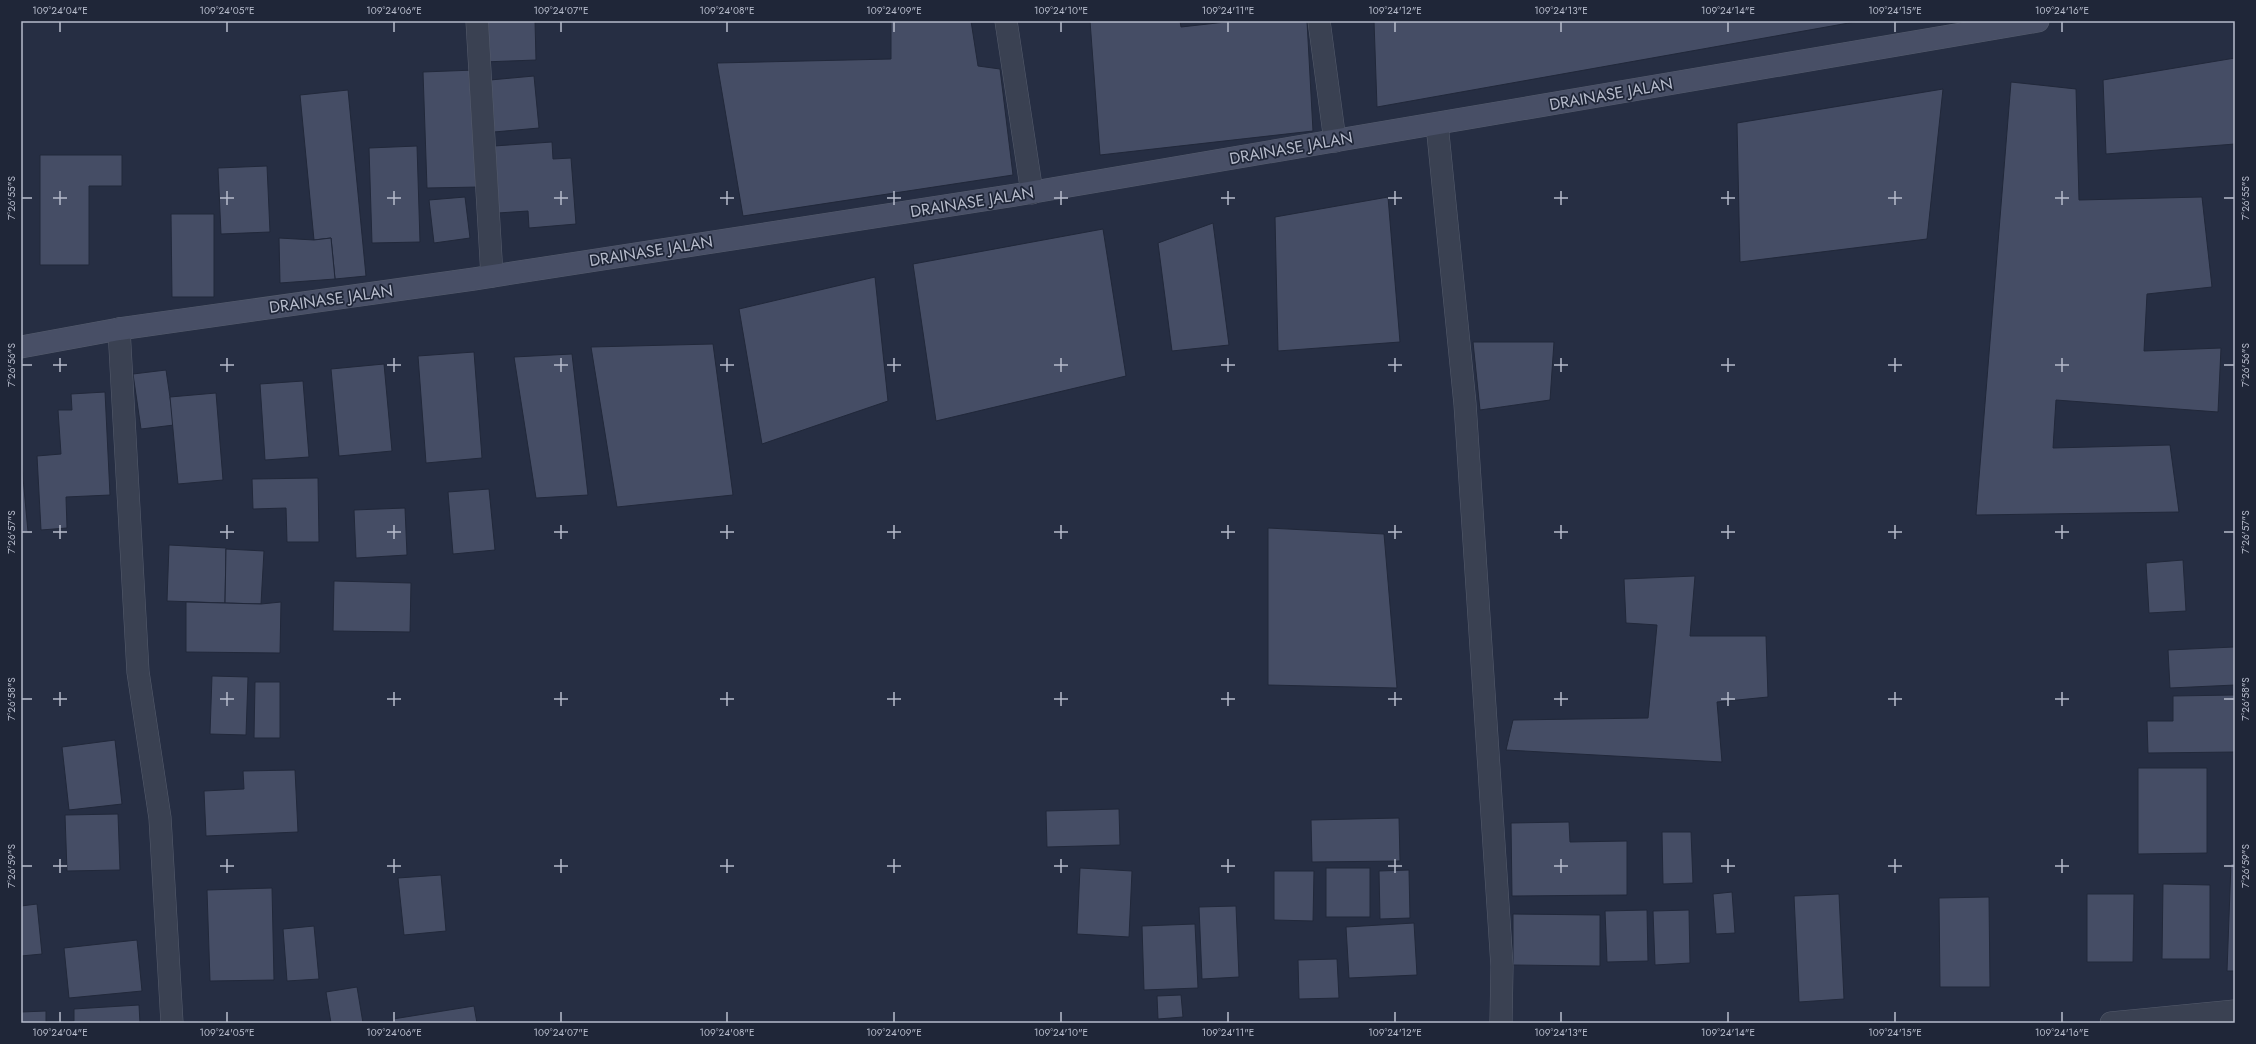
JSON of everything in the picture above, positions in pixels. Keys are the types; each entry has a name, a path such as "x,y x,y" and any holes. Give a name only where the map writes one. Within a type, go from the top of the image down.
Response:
{"street":[{"path":"477,21 492,276"},
{"path":"1006,21 1032,193"},
{"path":"1319,21 1335,141"},
{"name":"DRAINASE JALAN","path":"21,347 119,329 492,276 1032,193 2038,21"},
{"path":"1437,124 1465,404 1502,966 1501,1023"},
{"path":"119,329 138,672 160,818 172,1023"},
{"path":"2111,1023 2235,1011"}],"building":[{"path":"482,21 535,21 536,60 483,62"},
{"path":"891,21 971,21 978,66 1000,69 1013,175 743,216 717,63 891,59"},
{"path":"1090,21 1180,21 1181,27 1235,21 1307,21 1313,131 1100,155"},
{"path":"1374,21 1860,21 1377,107"},
{"path":"2235,58 2235,144 2106,154 2103,80"},
{"path":"475,70 479,187 427,188 423,72"},
{"path":"534,76 539,128 494,132 490,80"},
{"path":"2011,82 2076,89 2079,200 2202,197 2212,287 2147,294 2144,351 2221,348 2218,412 2056,400 2053,448 2170,445 2179,512 1976,515"},
{"path":"1943,89 1927,239 1740,262 1737,123"},
{"path":"348,90 366,276 335,279 331,238 314,240 300,95"},
{"path":"552,142 553,159 571,158 576,224 529,228 528,211 498,213 494,146"},
{"path":"417,146 420,242 372,243 369,148"},
{"path":"40,155 122,155 122,186 89,186 89,265 40,265"},
{"path":"267,166 270,232 221,234 218,168"},
{"path":"465,197 470,238 434,243 429,200"},
{"path":"1388,197 1400,342 1278,351 1275,217"},
{"path":"171,214 214,214 214,297 172,297"},
{"path":"1213,223 1229,345 1172,351 1158,243"},
{"path":"1103,229 1126,376 936,421 913,264"},
{"path":"279,238 314,240 331,238 335,279 280,283"},
{"path":"875,277 888,401 762,444 739,309"},
{"path":"1473,342 1554,342 1550,400 1480,410"},
{"path":"713,344 733,495 617,507 591,347"},
{"path":"474,352 482,458 426,463 418,356"},
{"path":"572,354 588,495 536,498 514,357"},
{"path":"384,364 392,451 339,456 331,369"},
{"path":"166,370 174,425 141,429 133,374"},
{"path":"303,381 309,457 265,460 260,384"},
{"path":"105,392 110,495 66,497 67,528 41,530 37,456 61,454 58,410 72,410 71,394"},
{"path":"216,393 223,480 178,484 170,397"},
{"path":"21,456 28,532 21,532"},
{"path":"318,478 319,542 287,542 286,508 253,509 252,479"},
{"path":"489,489 495,550 453,554 448,492"},
{"path":"405,508 407,555 356,558 354,510"},
{"path":"1268,528 1384,534 1397,688 1268,685"},
{"path":"169,545 226,548 225,603 167,601"},
{"path":"226,549 264,551 261,604 225,603"},
{"path":"2183,560 2186,611 2149,613 2146,563"},
{"path":"1695,576 1690,636 1766,636 1768,697 1717,702 1722,762 1506,750 1513,720 1648,718 1657,625 1626,623 1624,579"},
{"path":"334,581 411,583 410,632 333,631"},
{"path":"186,602 261,604 281,602 280,653 186,652"},
{"path":"2234,647 2235,685 2170,688 2168,650"},
{"path":"212,676 248,677 246,735 210,734"},
{"path":"255,682 280,682 280,738 254,738"},
{"path":"2235,695 2235,752 2148,753 2147,721 2173,721 2173,696"},
{"path":"115,740 122,804 69,810 62,747"},
{"path":"2138,768 2207,768 2207,853 2138,854"},
{"path":"295,770 298,832 206,836 204,791 244,789 243,771"},
{"path":"1119,809 1120,845 1047,847 1046,811"},
{"path":"118,814 120,870 67,871 65,815"},
{"path":"1399,818 1400,861 1312,862 1311,820"},
{"path":"1569,822 1570,842 1627,841 1627,895 1512,896 1511,823"},
{"path":"1662,832 1691,832 1693,883 1663,884"},
{"path":"2231,863 2235,864 2235,971 2227,971"},
{"path":"1080,868 1132,871 1129,937 1077,934"},
{"path":"1326,868 1370,868 1370,917 1326,917"},
{"path":"1409,870 1410,918 1380,919 1379,871"},
{"path":"1274,871 1314,871 1313,921 1274,920"},
{"path":"441,875 446,931 404,935 398,878"},
{"path":"2163,884 2210,885 2210,959 2162,959"},
{"path":"272,888 274,980 210,981 207,890"},
{"path":"1732,892 1735,933 1716,934 1713,894"},
{"path":"1839,894 1844,999 1799,1002 1794,896"},
{"path":"2087,894 2134,894 2133,962 2087,962"},
{"path":"1989,897 1990,987 1940,987 1939,898"},
{"path":"37,904 42,954 21,956 21,906"},
{"path":"1236,906 1239,977 1202,979 1199,907"},
{"path":"1647,910 1648,961 1607,962 1605,911"},
{"path":"1689,910 1690,963 1655,965 1653,911"},
{"path":"1513,914 1600,915 1600,966 1513,965"},
{"path":"1414,923 1417,975 1349,978 1346,927"},
{"path":"1195,924 1198,988 1144,990 1142,926"},
{"path":"314,926 319,979 287,981 283,929"},
{"path":"137,940 142,991 69,998 64,948"},
{"path":"1337,959 1339,998 1299,999 1298,960"},
{"path":"357,987 363,1023 331,1023 326,992"},
{"path":"1181,995 1183,1017 1158,1019 1157,996"},
{"path":"139,1005 140,1023 53,1023 74,1021 74,1009"},
{"path":"474,1006 477,1023 394,1023 393,1019"},
{"path":"46,1011 46,1023 21,1023 21,1012"},
{"path":"219,1021 219,1023 198,1023 198,1022"}]}
